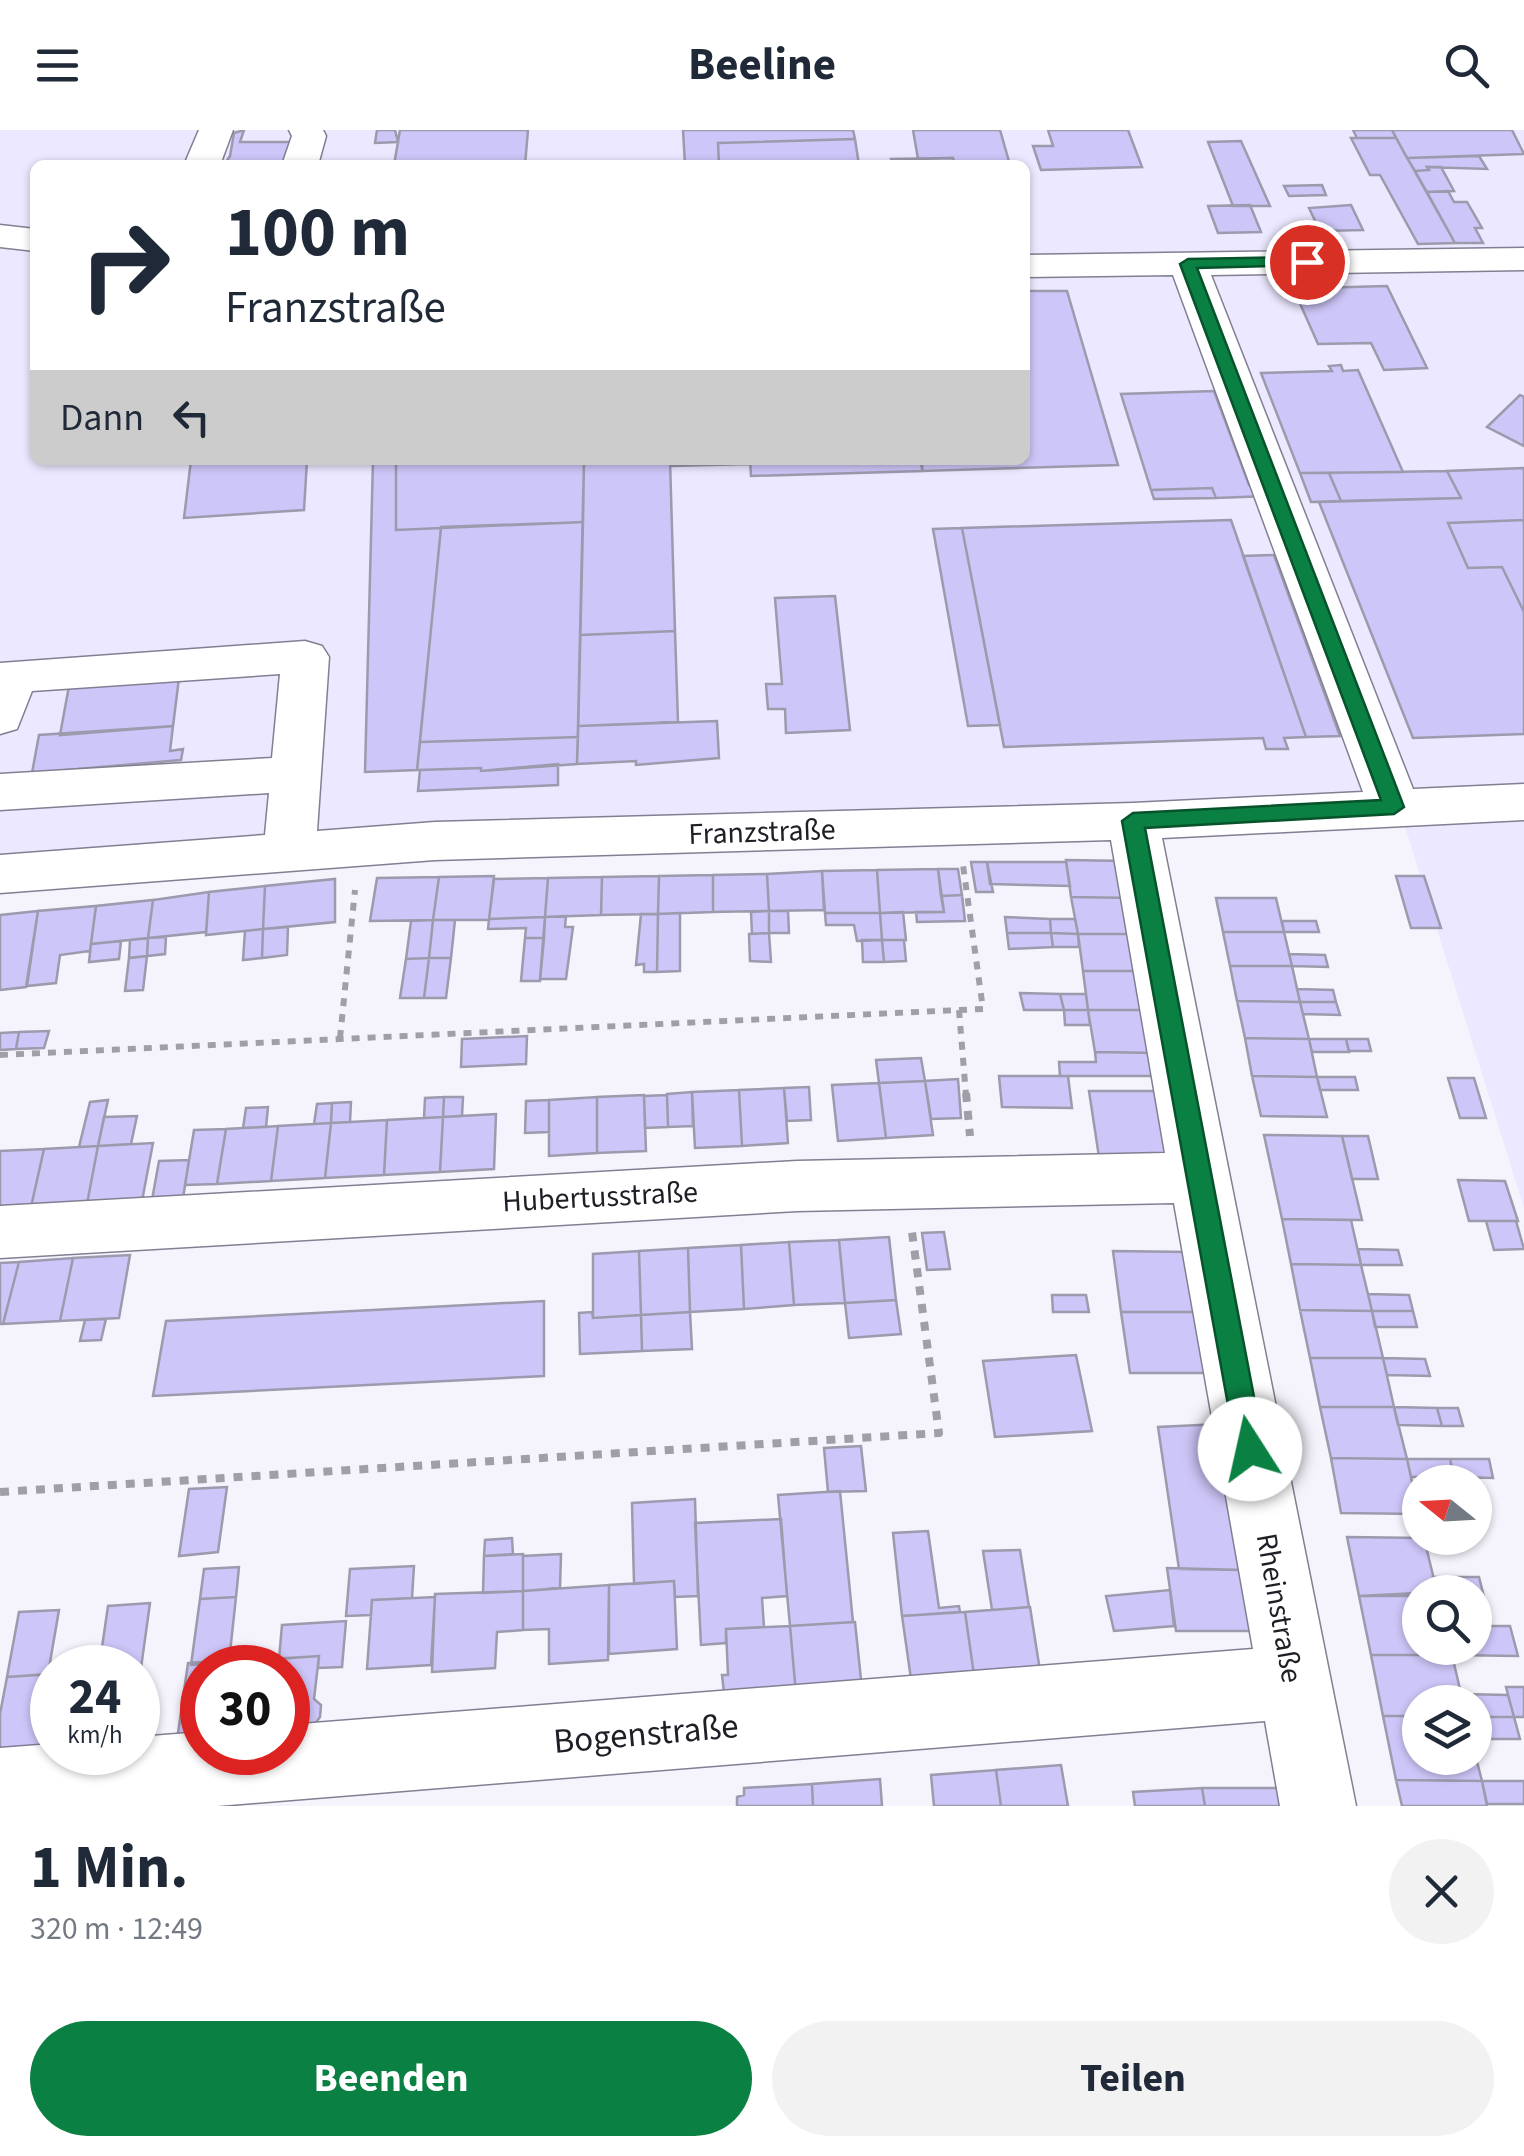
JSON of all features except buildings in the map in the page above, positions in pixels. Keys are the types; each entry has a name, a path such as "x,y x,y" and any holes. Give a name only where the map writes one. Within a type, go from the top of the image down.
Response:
{"street":[{"path":"204,160 216,130"},
{"path":"301,160 306,130"},
{"path":"0,236 30,239"},
{"path":"1030,266 1524,259"},
{"path":"1188,264 1394,807"},
{"path":"0,717 12,676 305,657 290,851"},
{"path":"0,792 296,774"},
{"name":"Franzstraße","path":"0,874 360,845 1133,821 1524,802"},
{"name":"Rheinstraße","path":"1133,821 1318,1806"},
{"name":"Hubertusstraße","path":"0,1232 797,1186 1201,1177"},
{"name":"Bogenstraße","path":"0,1786 1293,1682"}],"path":[{"path":"0,1055 983,1009 958,826"},
{"path":"340,1038 360,845"},
{"path":"960,1010 974,1182"},
{"path":"0,1492 939,1432 905,1183"}],"shaded area":[{"path":"0,130 1524,130 1524,1208 1397,801 0,870"}],"route":[{"path":"1250,1449 1133,821 1394,807 1188,264 1307,262"}]}
